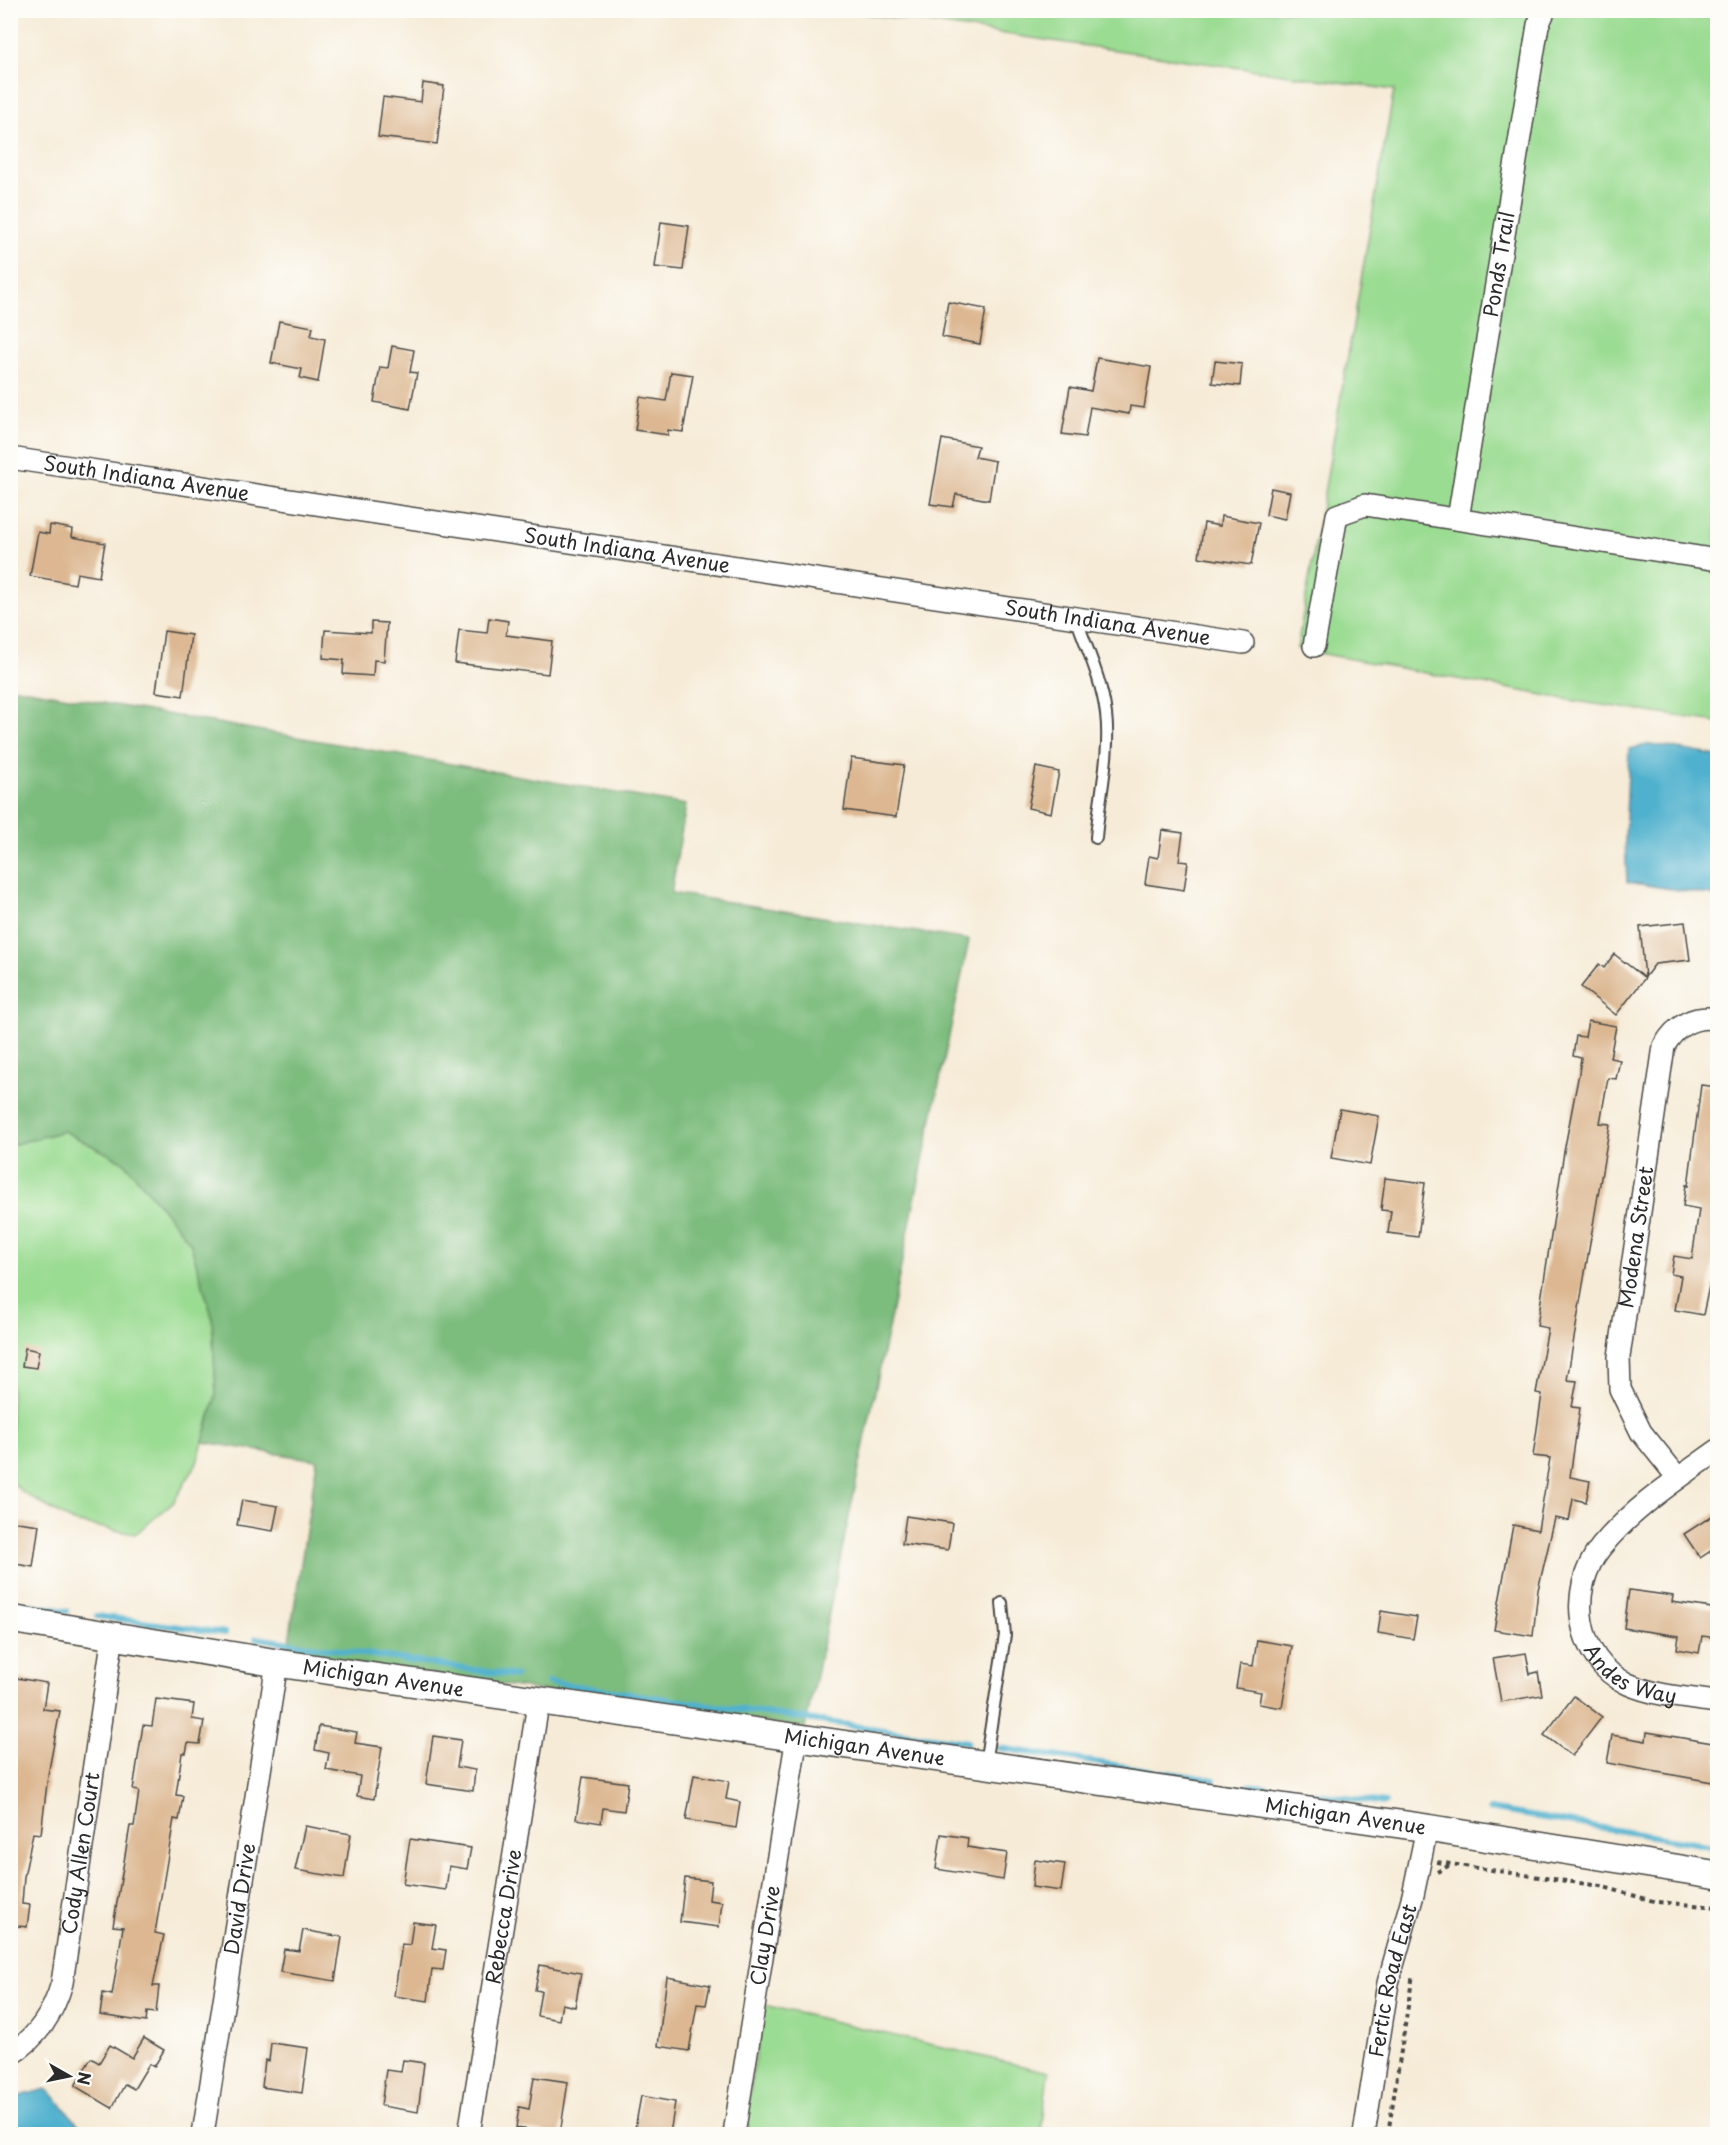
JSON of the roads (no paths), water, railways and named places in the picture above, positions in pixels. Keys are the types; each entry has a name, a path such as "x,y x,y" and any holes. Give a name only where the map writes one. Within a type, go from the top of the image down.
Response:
{"street":[{"name":"Ponds Trail","path":"1458,519 1538,25 1545,10"},
{"name":"South Indiana Avenue","path":"10,459 1243,642"},
{"path":"1314,646 1337,515 1365,505 1718,560"},
{"name":"Modena Street","path":"1678,1478 1641,1432 1620,1389 1619,1357 1664,1046 1671,1034 1688,1020 1718,1019"},
{"name":"Andes Way","path":"1718,1450 1639,1507 1600,1548 1583,1581 1580,1611 1590,1648 1599,1662 1625,1683 1642,1690 1718,1702"},
{"name":"Michigan Avenue","path":"10,1619 277,1663 539,1698 1427,1828 1718,1875"},
{"name":"Cody Allen Court","path":"10,2055 40,2030 53,2008 62,1983 113,1635"},
{"name":"David Drive","path":"202,2134 277,1663"},
{"name":"Rebecca Drive","path":"469,2134 539,1698"},
{"name":"Clay Drive","path":"734,2134 797,1736"},
{"name":"Fertic Road East","path":"1364,2134 1388,1983 1413,1895 1427,1828"}],"lane":[{"path":"1076,617 1099,679 1106,715 1106,745 1096,838"},
{"path":"985,1764 1005,1635 1002,1603"}],"water":[{"path":"1651,744 1717,756 1717,896 1627,882 1625,839 1629,749"},
{"path":"46,2089 87,2134 11,2134 11,2098"}],"waterway":[{"path":"10,1602 67,1611"},
{"path":"97,1616 225,1633"},
{"path":"256,1638 516,1676"},
{"path":"548,1682 967,1742"},
{"path":"1000,1748 1214,1780"},
{"path":"1248,1785 1385,1803"},
{"path":"1489,1809 1718,1847"}]}
